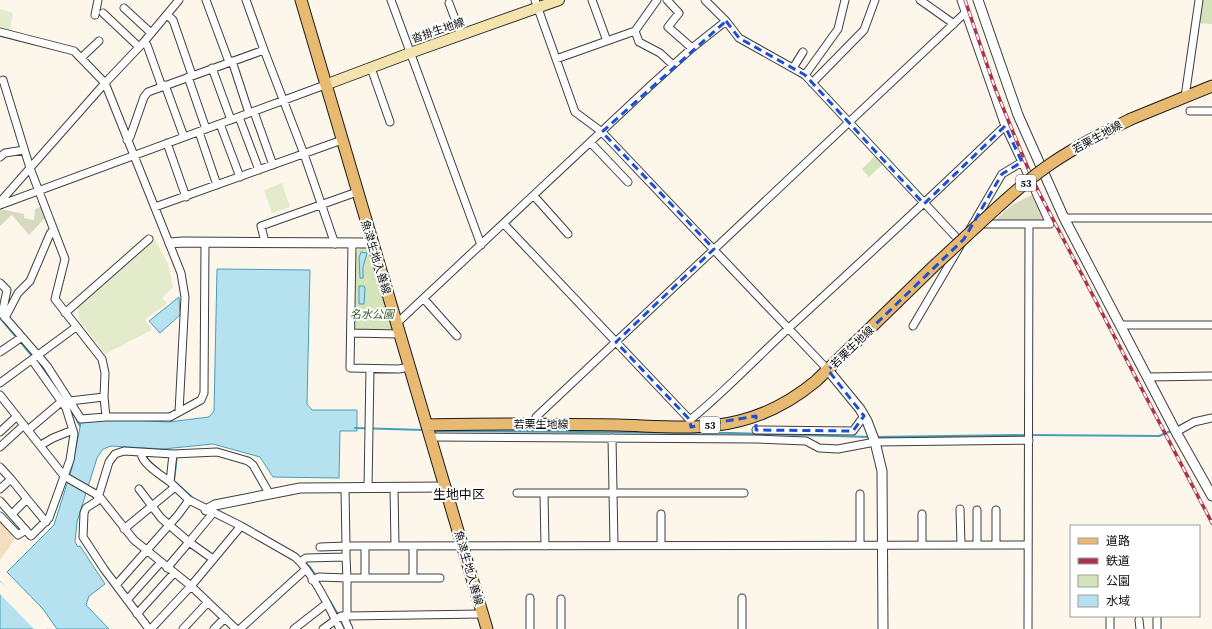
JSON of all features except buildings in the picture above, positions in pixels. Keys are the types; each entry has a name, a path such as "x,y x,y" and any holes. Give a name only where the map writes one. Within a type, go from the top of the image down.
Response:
{"main road":[{"name":"魚津生地入善線","path":"302,0 325,85 446,487 487,629"},
{"name":"沓掛生地線","path":"325,85 461,35 537,4 559,0"},
{"name":"若栗生地線","path":"427,425 723,425 755,416 794,398 828,370 935,266 1016,191 1049,166 1087,142 1131,119 1212,86"}],"street":[{"path":"95,15 98,0"},
{"path":"0,202 105,83 141,45 179,0"},
{"path":"206,0 273,165"},
{"path":"246,0 304,154 335,244"},
{"path":"391,0 481,245"},
{"path":"592,0 607,41"},
{"path":"556,59 635,31 657,0"},
{"path":"667,0 679,13 668,27 692,48"},
{"path":"705,0 726,21 739,38 805,75 955,236"},
{"path":"805,75 838,29 845,0"},
{"path":"812,83 864,30 875,0"},
{"path":"920,0 954,24"},
{"path":"961,0 1005,126 1050,224 973,224"},
{"path":"978,0 1018,115 1064,218 1176,432 1211,492"},
{"path":"1185,97 1199,0"},
{"path":"449,3 461,35"},
{"path":"537,4 575,112 602,132 714,249 828,370 864,416 876,442 882,471 883,629"},
{"path":"124,8 151,33"},
{"path":"103,13 141,45 147,45 184,137"},
{"path":"535,424 536,417 965,13"},
{"path":"167,15 173,20 190,76 202,130 217,185"},
{"path":"351,334 398,329 424,299 590,142 692,48 726,21"},
{"path":"635,31 639,42 660,53 673,65"},
{"path":"0,32 68,48 74,51 105,83 181,273 185,297 179,412"},
{"path":"81,58 99,41"},
{"path":"127,140 144,97 148,92 264,50"},
{"path":"792,68 803,52"},
{"path":"212,68 231,120"},
{"path":"371,68 390,122"},
{"path":"3,80 30,168 65,259 55,299 102,359 105,373 104,397 106,417"},
{"path":"0,206 325,85"},
{"path":"1190,111 1212,111"},
{"path":"239,117 259,170"},
{"path":"220,124 240,177"},
{"path":"504,224 616,342 691,424 788,329 924,204 1005,126"},
{"path":"155,207 342,140"},
{"path":"590,142 628,182"},
{"path":"167,143 186,196"},
{"path":"0,157 5,153 24,150"},
{"path":"913,326 1002,174 1022,162"},
{"path":"266,242 261,226 357,192"},
{"path":"534,196 568,234"},
{"path":"1064,218 1212,218"},
{"path":"1028,629 1029,225"},
{"path":"2,315 18,293 30,281 53,230"},
{"path":"65,313 149,239"},
{"path":"2,315 38,355 70,401 80,419 106,417 170,417 201,400 204,394 206,242"},
{"path":"170,243 372,243"},
{"path":"352,244 350,368 399,369 410,367"},
{"path":"0,283 7,290 2,315"},
{"path":"424,299 457,336"},
{"path":"1121,325 1212,325"},
{"path":"0,383 76,327"},
{"path":"0,352 22,337"},
{"path":"0,501 31,536 50,518 66,477 70,460 73,430 66,408 32,360"},
{"path":"368,488 370,369"},
{"path":"1148,377 1212,376"},
{"path":"0,395 66,477 98,494 124,529 167,568 191,586 236,629"},
{"path":"0,447 61,402 104,397"},
{"path":"0,432 17,416"},
{"path":"755,416 756,439"},
{"path":"756,430 853,431 864,416"},
{"path":"1176,432 1194,422 1212,418"},
{"path":"41,445 53,438 73,430"},
{"path":"431,437 756,439 806,441 819,448 838,449 876,442 1029,440"},
{"path":"612,438 614,546"},
{"path":"240,526 191,586 150,629 104,569 83,537 84,513 86,508 97,501 109,462 115,454 124,451 172,454 217,452 248,461 253,465 269,493"},
{"path":"142,453 142,458 189,500 240,526 300,562 340,629"},
{"path":"124,529 151,507 172,485 172,454"},
{"path":"0,467 46,522"},
{"path":"0,489 11,479"},
{"path":"167,568 189,542 215,505 300,488 446,487"},
{"path":"345,488 345,616 349,629"},
{"path":"394,488 395,546"},
{"path":"138,489 151,507 169,525 213,560"},
{"path":"517,493 744,493"},
{"path":"544,493 544,546"},
{"path":"860,494 860,545"},
{"path":"12,514 27,499"},
{"path":"117,584 189,500"},
{"path":"960,509 961,545"},
{"path":"977,510 977,545"},
{"path":"996,510 996,545"},
{"path":"661,514 661,545"},
{"path":"922,514 922,545"},
{"path":"0,516 18,535 26,530"},
{"path":"320,547 1028,545"},
{"path":"365,578 366,546"},
{"path":"413,546 413,578"},
{"path":"300,562 306,558 346,557"},
{"path":"128,600 161,562"},
{"path":"240,629 305,570"},
{"path":"137,614 174,573"},
{"path":"312,580 320,577 440,578"},
{"path":"530,598 530,629"},
{"path":"742,598 742,629"},
{"path":"561,599 561,629"},
{"path":"183,629 208,602"},
{"path":"294,629 326,604"},
{"path":"323,629 335,620 345,616 482,614"},
{"path":"1110,617 1110,629"},
{"path":"1157,617 1157,629"},
{"path":"214,629 225,618"},
{"path":"1139,620 1140,629"}],"highlighted area":[{"path":"726,21 739,38 805,75 924,204 1005,126 1022,162 1002,174 964,239 828,370 864,416 853,431 756,430 756,416 691,427 690,420 616,342 714,249 602,132"}],"green space":[{"path":"1201,0 1212,0 1212,24 1198,23"},
{"path":"0,9 13,13 10,30 0,28"},
{"path":"875,156 883,164 869,177 862,169"},
{"path":"282,183 290,207 272,213 264,190"},
{"path":"1035,193 1046,217 1042,223 993,222 1012,205"},
{"path":"42,206 45,218 29,235 12,215 0,226 0,209 24,214 24,218 34,220 35,209"},
{"path":"154,238 168,264 173,287 162,298 167,303 145,320 152,330 105,354 79,320 78,307"},
{"name":"名水公園","path":"363,247 371,251 395,331 355,331 356,253 357,250"}],"sand":[{"path":"0,522 15,539 0,560"}],"water":[{"path":"361,252 367,253 363,267 363,278 360,278 359,258"},
{"path":"217,269 310,270 307,404 312,410 357,410 357,431 340,431 339,478 273,477 260,457 213,444 163,449 111,446 103,449 97,458 77,522 75,542 78,547 80,546 105,584 89,596 86,605 109,629 57,629 43,609 7,572 54,525 72,468 81,422 115,419 169,422 209,417 214,411"},
{"path":"359,286 364,286 365,288 364,304 359,304"},
{"path":"179,297 180,315 160,333 149,321"},
{"path":"0,581 48,629 0,629"}],"pier":[{"path":"0,581 42,619 48,629 34,629 0,594"}],"waterway":[{"path":"0,318 33,357"},
{"path":"47,375 61,394"},
{"path":"73,412 80,426"},
{"path":"1176,428 1187,422"},
{"path":"355,428 424,430"},
{"path":"1030,435 1159,436 1173,430"},
{"path":"433,431 731,433 870,437"},
{"path":"876,437 1026,435"},
{"path":"177,456 174,481 194,499"},
{"path":"296,554 310,567 316,576"},
{"path":"330,601 339,616"}],"railway":[{"path":"965,0 995,88 1034,183 1212,523"}],"district":[{"name":"生地中区","path":"459,494"}]}
